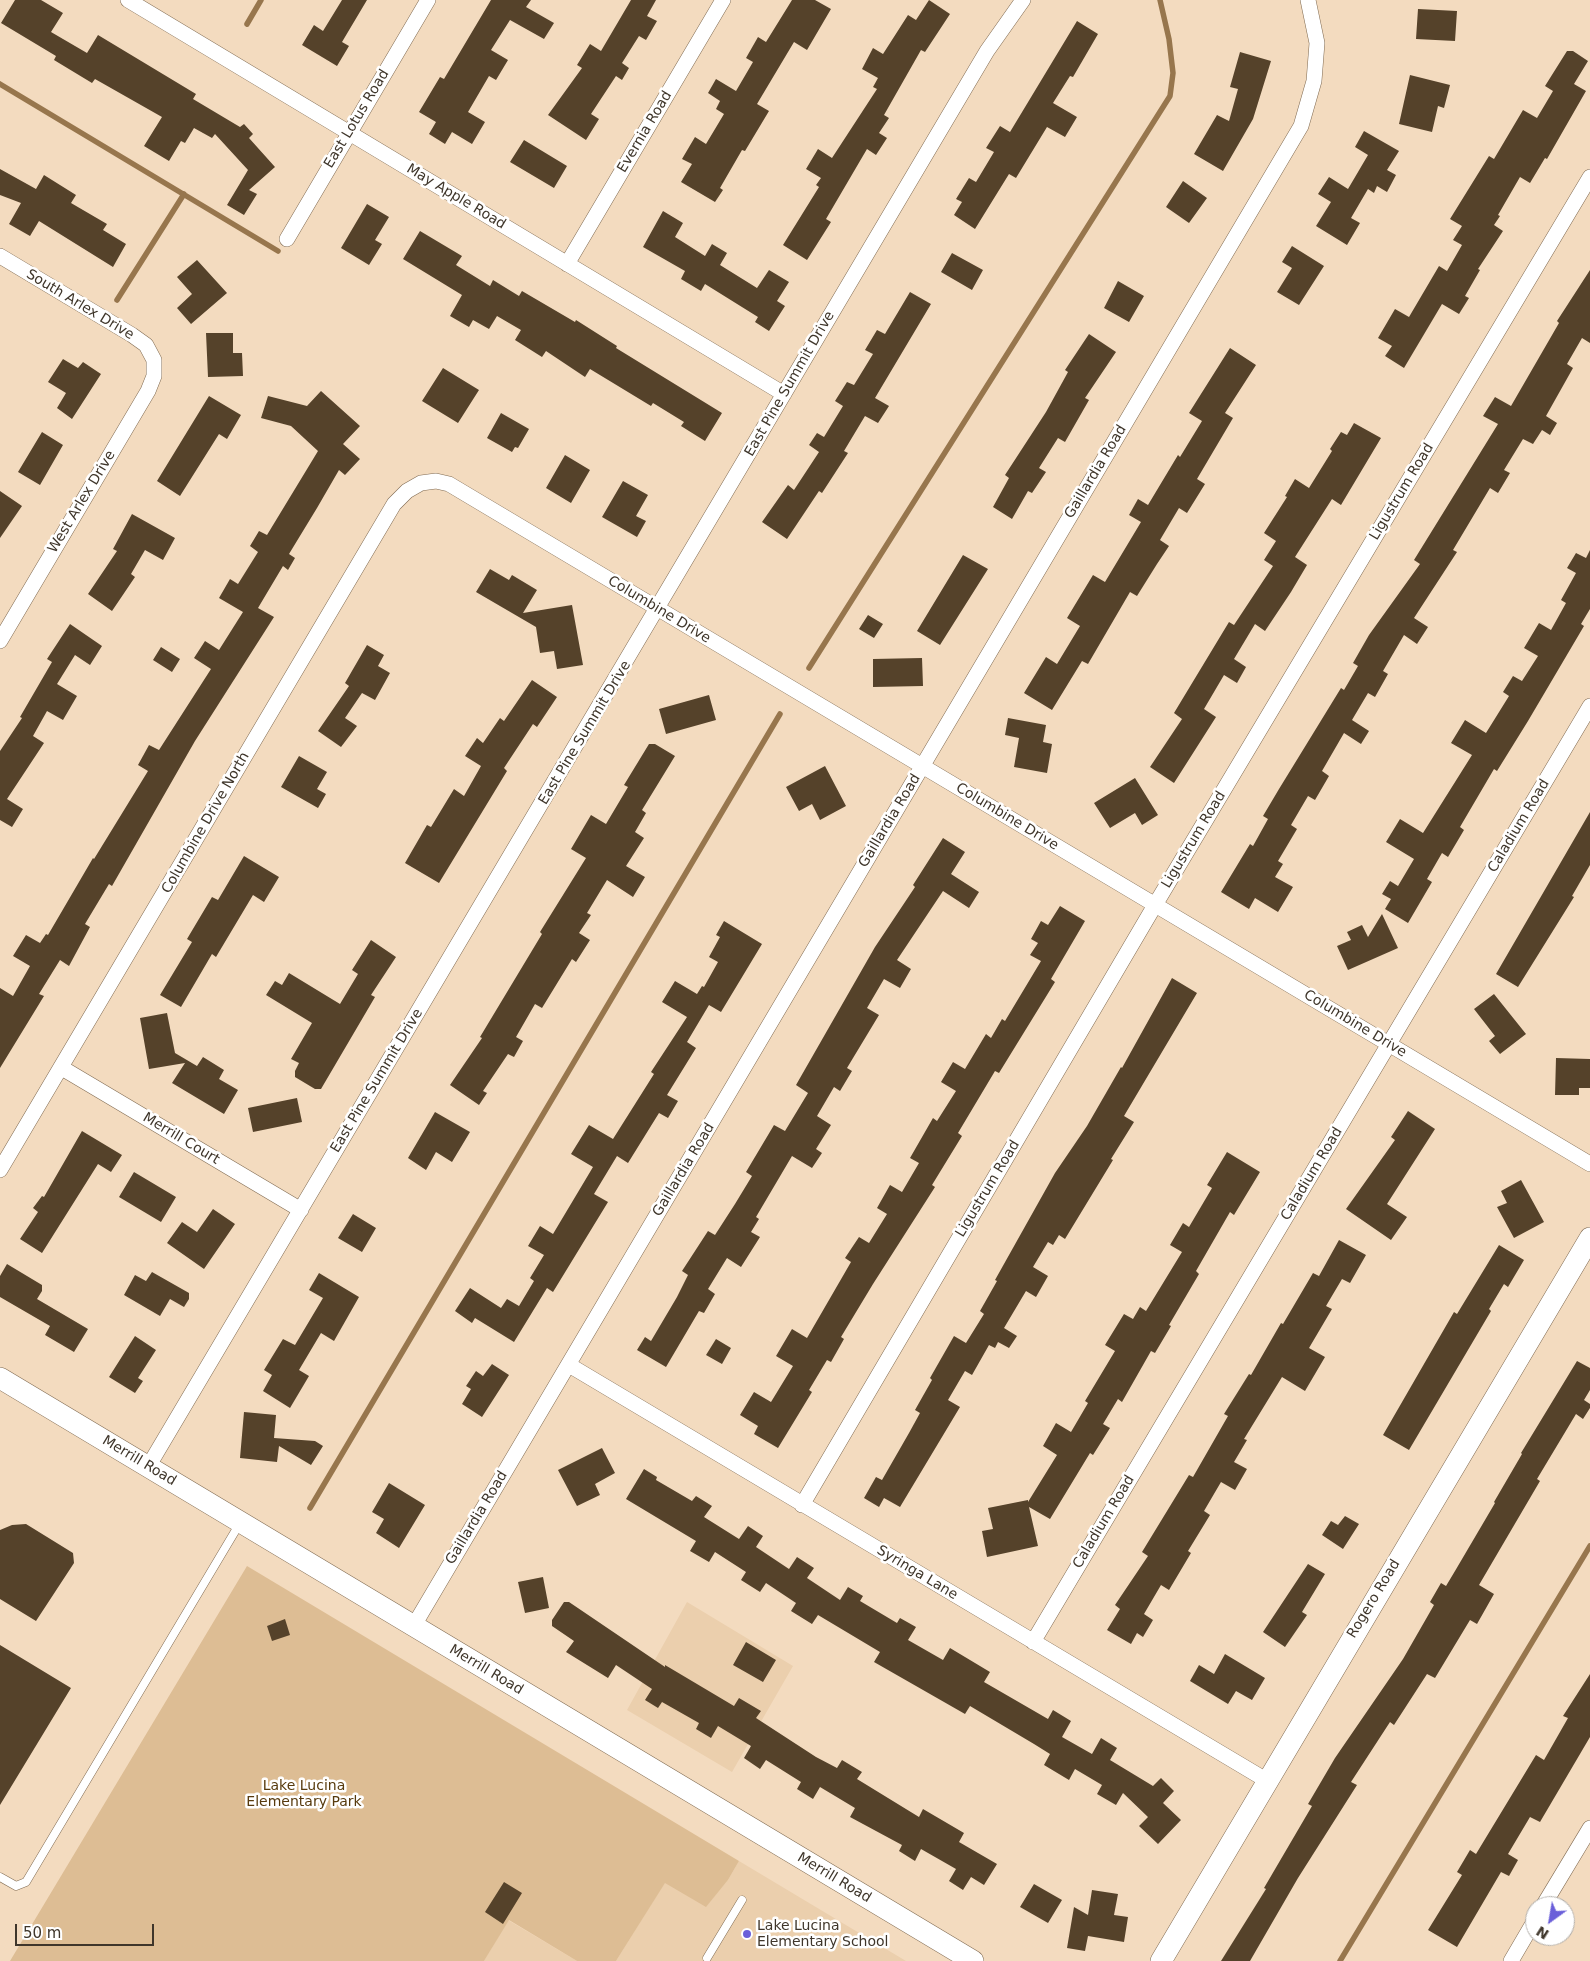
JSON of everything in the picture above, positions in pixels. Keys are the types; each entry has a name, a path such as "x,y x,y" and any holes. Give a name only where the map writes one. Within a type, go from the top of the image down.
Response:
{"main road":[{"name":"Rogero Road","path":"1161,1961 1266,1780 1590,1238"},
{"name":"Merrill Road","path":"0,1378 973,1961"}],"street":[{"name":"May Apple Road","path":"128,0 784,394"},
{"name":"East Lotus Road","path":"287,239 428,0"},
{"name":"Evernia Road","path":"567,264 723,0"},
{"name":"East Pine Summit Drive","path":"148,1467 987,51 1022,0"},
{"name":"Gaillardia Road","path":"413,1627 1301,126 1314,81 1318,43 1308,0"},
{"name":"Ligustrum Road","path":"802,1505 1155,905 1590,177"},
{"name":"South Arlex Drive","path":"0,256 132,335 146,345 154,360"},
{"name":"West Arlex Drive","path":"0,642 148,391 154,376 154,360"},
{"name":"Columbine Drive","path":"421,483 436,481 450,484 1590,1164"},
{"name":"Columbine Drive North","path":"0,1170 394,504 407,491 421,483"},
{"name":"Caladium Road","path":"1033,1642 1590,706"},
{"name":"Merrill Court","path":"62,1068 300,1210"},
{"name":"Syringa Lane","path":"569,1365 1266,1780"},
{"path":"1550,1896 1588,1835"},
{"path":"1511,1961 1525,1937"}],"lane":[{"path":"0,1877 16,1886 26,1882 240,1522"},
{"path":"707,1958 742,1900"}],"shaded area":[{"path":"687,1602 793,1666 732,1772 627,1710"},
{"name":"Lake Lucina Elementary School","path":"739,1861 906,1961 616,1961 665,1882 706,1906 728,1880"},
{"path":"508,1920 577,1961 484,1961"}],"green space":[{"name":"Lake Lucina Elementary Park","path":"247,1566 739,1861 728,1880 706,1907 665,1883 616,1961 577,1961 509,1920 484,1961 10,1961"}],"building":[{"path":"15,0 41,0 63,13 51,32 87,53 98,35 196,94 193,99 240,127 244,124 253,134 249,138 275,167 249,190 257,194 244,215 227,205 248,170 215,134 212,138 194,128 185,143 181,141 169,161 144,146 162,117 95,79 92,83 54,60 56,56 1,23"},
{"path":"342,0 367,0 342,42 349,46 337,66 302,45 314,25 323,31"},
{"path":"491,0 531,0 526,7 554,23 544,39 510,20 491,50 508,60 496,80 489,76 468,112 485,122 472,144 452,132 445,144 429,134 436,122 419,112 440,77 444,79"},
{"path":"631,0 656,0 647,16 657,21 646,40 639,36 622,63 629,68 622,80 616,76 591,114 599,119 586,140 548,115 582,68 577,65 590,44 601,51"},
{"path":"792,0 815,0 831,9 807,50 794,42 757,104 769,111 745,151 742,150 720,188 723,190 715,202 681,182 692,164 682,159 695,137 706,144 724,114 716,109 720,101 708,93 716,79 736,91 753,62 746,58 758,37 766,42"},
{"path":"929,0 950,14 925,52 921,50 884,115 889,118 879,133 887,138 876,155 867,149 826,219 831,222 807,260 783,245 819,187 816,185 821,178 806,169 818,149 832,158 877,89 873,87 878,78 862,69 873,48 883,54 908,15 916,20"},
{"path":"1418,9 1457,11 1455,41 1416,39"},
{"path":"1077,21 1098,34 1073,77 1070,76 1053,103 1077,117 1065,137 1047,127 1016,178 1009,174 975,229 954,215 962,202 956,199 969,178 976,182 994,152 986,148 1000,126 1010,132"},
{"path":"1567,51 1573,51 1588,61 1574,84 1586,91 1547,159 1545,158 1530,183 1520,177 1498,215 1500,216 1494,225 1503,231 1478,269 1480,270 1465,296 1469,298 1459,314 1442,304 1404,368 1385,356 1392,346 1378,338 1395,309 1409,317 1439,266 1447,271 1462,245 1453,240 1462,226 1450,219 1489,156 1494,159 1523,110 1537,118 1553,91 1545,86"},
{"path":"1240,52 1271,61 1253,119 1223,171 1194,154 1217,115 1229,121 1238,89 1230,87"},
{"path":"1410,75 1450,85 1444,108 1438,106 1432,132 1399,124"},
{"path":"1364,131 1399,151 1387,170 1396,175 1387,192 1377,186 1374,193 1368,189 1351,218 1360,223 1347,245 1316,226 1331,202 1318,194 1329,177 1348,189 1368,155 1355,147"},
{"path":"524,140 567,166 554,188 510,162"},
{"path":"0,169 36,189 44,175 76,195 71,203 107,224 103,230 126,244 113,267 39,221 30,236 9,224 21,203 0,195"},
{"path":"1183,181 1207,198 1189,223 1166,207"},
{"path":"367,204 389,217 375,240 382,244 369,265 341,248"},
{"path":"663,211 683,223 675,237 705,256 712,244 727,253 720,265 757,288 769,270 789,282 777,301 785,306 769,331 755,322 758,317 705,284 701,291 681,279 685,271 643,247"},
{"path":"420,231 462,256 456,265 490,286 493,280 519,296 522,291 575,322 576,320 617,346 616,348 722,413 705,441 681,426 684,422 653,403 651,406 590,369 585,377 546,351 542,357 515,340 521,330 497,316 489,329 473,320 469,327 450,316 462,295 403,259"},
{"path":"1292,246 1324,266 1299,305 1277,292 1292,268 1282,262"},
{"path":"952,253 983,270 972,290 941,272"},
{"path":"197,260 227,293 191,324 177,308 192,294 177,277"},
{"path":"1590,270 1590,343 1582,338 1567,364 1573,368 1546,416 1557,423 1550,435 1542,430 1533,444 1523,439 1504,470 1510,473 1498,493 1490,488 1453,550 1457,552 1414,618 1428,627 1417,644 1404,635 1383,671 1388,674 1375,697 1368,693 1352,720 1369,731 1361,744 1344,733 1322,771 1329,776 1315,800 1308,796 1291,825 1297,829 1278,861 1283,864 1275,877 1293,887 1278,912 1255,898 1249,909 1221,892 1250,844 1253,846 1268,819 1263,816 1279,789 1341,688 1344,690 1358,666 1353,663 1369,635 1420,564 1414,560 1498,424 1483,416 1495,397 1511,406 1559,323 1557,321"},
{"path":"1118,281 1144,296 1129,322 1104,308"},
{"path":"910,292 931,304 875,398 889,406 878,423 865,416 844,451 848,453 822,493 819,491 787,539 762,522 788,485 794,490 819,452 809,445 817,433 824,437 843,406 835,401 847,382 854,385 873,354 865,350 877,330 885,334"},
{"path":"206,333 233,333 233,353 242,353 243,376 208,377"},
{"path":"1089,334 1116,352 1085,398 1089,400 1065,442 1058,438 1039,468 1046,472 1032,493 1028,491 1012,519 993,507 1009,478 1005,475 1046,412 1068,372 1065,370"},
{"path":"1230,348 1256,365 1225,413 1233,418 1197,479 1205,484 1187,513 1179,508 1160,540 1169,546 1137,596 1130,592 1088,664 1082,661 1052,710 1024,693 1046,657 1057,664 1080,626 1067,618 1093,575 1105,582 1141,522 1129,515 1138,499 1148,505 1178,455 1180,457 1202,421 1189,413"},
{"path":"63,359 78,368 83,362 101,374 72,419 57,408 66,393 48,382"},
{"path":"443,368 479,390 458,423 422,401"},
{"path":"321,391 360,426 343,444 360,459 345,475 339,470 289,554 295,558 288,570 283,566 258,608 274,617 195,741 112,886 109,884 85,924 90,927 69,966 60,960 39,994 44,996 0,1068 0,988 13,996 30,966 13,956 26,935 40,943 46,934 48,935 93,858 148,771 138,765 149,745 159,750 211,669 194,658 205,641 219,650 243,612 219,598 230,579 238,584 258,552 250,546 259,531 267,535 318,451 291,426 261,418 268,396 307,406"},
{"path":"209,396 241,415 227,439 219,434 180,496 157,481"},
{"path":"501,413 529,429 518,448 515,447 512,452 487,438"},
{"path":"1354,423 1381,438 1341,505 1332,499 1295,557 1307,565 1291,592 1265,631 1255,624 1234,659 1246,667 1237,683 1224,675 1204,709 1216,717 1174,783 1150,767 1182,719 1174,713 1229,622 1234,625 1273,566 1264,560 1276,541 1264,533 1287,497 1285,496 1295,479 1309,488 1332,451 1330,449 1341,432 1347,435"},
{"path":"42,432 63,445 40,485 18,472"},
{"path":"565,455 590,470 571,503 546,488"},
{"path":"623,481 648,495 636,516 646,521 637,537 602,517"},
{"path":"0,491 22,506 0,538"},
{"path":"132,514 175,538 163,560 145,550 131,574 135,577 112,611 88,594 117,551 113,549"},
{"path":"1590,550 1590,609 1581,624 1584,626 1497,771 1494,769 1460,827 1464,830 1448,857 1442,853 1427,879 1432,882 1408,923 1385,909 1391,899 1382,894 1390,881 1398,886 1414,859 1386,842 1400,819 1423,833 1472,755 1451,743 1465,720 1486,733 1509,696 1503,692 1513,676 1522,681 1538,656 1524,648 1539,623 1551,630 1566,603 1561,600 1576,573 1567,568 1576,553 1586,558"},
{"path":"963,555 988,569 940,645 917,631"},
{"path":"490,569 509,580 512,575 537,590 523,613 572,605 583,665 557,669 554,651 540,653 536,627 476,592"},
{"path":"868,615 883,624 874,638 859,629"},
{"path":"70,624 102,646 90,665 75,655 57,684 77,696 63,720 47,711 33,736 44,743 7,799 23,809 12,827 0,820 0,751 22,718 20,717 52,662 47,659"},
{"path":"367,645 384,655 378,666 390,673 375,700 362,693 345,718 357,726 341,747 318,731 349,686 345,683"},
{"path":"161,647 180,659 172,672 153,660"},
{"path":"922,658 923,686 873,687 873,659"},
{"path":"532,680 557,697 537,727 533,724 504,768 507,771 439,883 405,863 427,825 431,827 454,789 464,796 481,766 465,756 477,738 483,743 500,718 504,721"},
{"path":"709,695 716,720 666,734 659,709"},
{"path":"1008,718 1046,725 1043,742 1052,744 1047,773 1014,767 1019,738 1005,735"},
{"path":"649,744 655,744 675,756 642,810 646,813 635,832 644,838 626,866 645,877 633,897 607,880 587,913 591,915 579,933 590,940 576,962 572,959 542,1008 535,1004 516,1037 523,1041 514,1057 508,1054 483,1091 487,1093 479,1105 450,1085 482,1038 480,1037 542,934 540,932 586,858 571,849 591,815 606,824 628,787 624,785"},
{"path":"299,756 327,772 317,789 326,794 318,808 281,787"},
{"path":"825,766 846,806 820,820 812,804 799,811 786,787"},
{"path":"1135,778 1158,815 1142,825 1135,813 1110,828 1094,803"},
{"path":"1590,812 1590,865 1572,896 1574,897 1518,987 1496,974"},
{"path":"943,838 965,852 951,874 979,892 969,908 943,891 897,960 911,969 900,988 884,979 867,1008 879,1015 847,1068 852,1071 840,1091 834,1087 817,1116 831,1125 816,1149 822,1153 812,1168 792,1156 756,1217 759,1219 751,1232 760,1237 741,1267 727,1258 708,1289 715,1294 704,1313 699,1311 666,1367 637,1350 645,1337 651,1341 688,1275 682,1271 708,1231 715,1235 735,1204 752,1176 746,1172 774,1125 785,1131 808,1093 796,1085 875,947 915,887 913,885"},
{"path":"244,856 279,877 264,902 253,895 216,957 212,954 181,1007 160,995 192,942 187,939 212,897 218,900"},
{"path":"1060,906 1085,921 1051,979 1055,982 999,1073 995,1071 958,1133 962,1136 932,1185 935,1187 841,1337 844,1339 831,1362 827,1360 809,1390 812,1392 778,1448 754,1434 758,1426 740,1415 754,1392 771,1402 793,1366 776,1356 792,1329 807,1338 851,1262 845,1258 859,1237 869,1243 887,1214 877,1208 890,1185 902,1192 919,1163 910,1158 933,1118 937,1121 956,1091 941,1082 953,1062 965,1069 986,1034 991,1038 1002,1019 1005,1021 1041,961 1030,955 1038,943 1031,939 1041,921 1048,925"},
{"path":"1382,914 1398,948 1348,970 1337,946 1351,940 1347,932 1362,925 1368,937"},
{"path":"724,921 762,944 721,1012 709,1005 687,1042 696,1048 667,1095 678,1101 668,1118 659,1113 628,1163 617,1156 594,1194 608,1202 553,1292 547,1288 514,1342 475,1318 472,1323 455,1311 470,1288 501,1308 507,1299 519,1306 534,1281 530,1278 544,1255 528,1246 540,1226 553,1234 593,1167 571,1154 589,1125 613,1139 654,1074 651,1072 687,1017 662,1002 675,981 697,994 702,986 704,987 718,962 709,957 720,937 716,935"},
{"path":"371,940 396,957 371,995 375,997 321,1089 315,1089 295,1077 295,1071 299,1063 291,1059 312,1023 266,995 275,981 282,985 289,973 340,1004 358,974 352,970"},
{"path":"1172,978 1197,993 1124,1116 1134,1122 1111,1159 1113,1160 1065,1239 1059,1235 1053,1245 1048,1242 1033,1267 1048,1276 1036,1297 1026,1291 1004,1328 1017,1336 1009,1348 998,1342 995,1348 989,1345 972,1375 965,1371 948,1400 960,1407 900,1507 884,1498 879,1507 864,1498 876,1477 882,1480 920,1413 915,1410 932,1380 930,1378 954,1336 966,1343 984,1314 980,1311 997,1281 995,1280 1055,1173 1087,1126 1122,1068"},
{"path":"1494,994 1526,1034 1500,1054 1489,1041 1495,1036 1474,1009"},
{"path":"167,1013 175,1053 197,1066 203,1057 224,1070 219,1079 238,1090 224,1114 172,1083 185,1063 149,1069 140,1018"},
{"path":"1556,1058 1590,1059 1590,1088 1579,1088 1579,1095 1555,1095"},
{"path":"297,1098 302,1122 253,1132 248,1108"},
{"path":"1408,1111 1435,1129 1387,1204 1407,1217 1391,1240 1346,1209 1395,1140 1391,1137"},
{"path":"435,1112 470,1132 452,1162 436,1152 426,1170 408,1158"},
{"path":"82,1131 122,1155 111,1172 98,1164 42,1253 20,1239 38,1212 33,1208 42,1196 44,1197"},
{"path":"1227,1152 1260,1172 1234,1215 1230,1212 1196,1271 1199,1274 1155,1353 1151,1351 1122,1402 1118,1399 1103,1424 1110,1428 1093,1455 1090,1453 1050,1519 1029,1507 1038,1546 987,1557 982,1531 993,1529 988,1508 1028,1500 1028,1502 1057,1455 1043,1446 1056,1423 1071,1432 1088,1403 1085,1401 1115,1351 1105,1345 1124,1314 1133,1319 1140,1307 1146,1311 1182,1252 1170,1245 1183,1223 1189,1227 1212,1188 1207,1185"},
{"path":"134,1172 176,1197 161,1222 119,1197"},
{"path":"1521,1180 1544,1222 1514,1238 1497,1207 1507,1203 1501,1191"},
{"path":"213,1209 235,1224 204,1269 167,1243 182,1222 197,1232"},
{"path":"353,1214 376,1228 362,1252 338,1238"},
{"path":"1339,1240 1366,1255 1350,1283 1342,1279 1326,1306 1332,1309 1309,1348 1325,1357 1305,1391 1282,1377 1244,1439 1247,1440 1234,1462 1247,1469 1235,1490 1221,1482 1204,1511 1210,1515 1188,1551 1191,1553 1169,1590 1161,1585 1144,1614 1153,1620 1143,1637 1137,1633 1131,1644 1107,1630 1120,1609 1115,1605 1148,1556 1142,1552 1189,1475 1193,1477 1228,1416 1224,1414 1249,1374 1251,1375 1281,1323 1283,1324 1313,1273 1319,1276"},
{"path":"1499,1245 1524,1260 1508,1287 1504,1284 1489,1309 1491,1311 1409,1450 1383,1435 1454,1312 1457,1314"},
{"path":"7,1264 42,1285 42,1291 37,1299 88,1329 74,1352 45,1335 50,1326 0,1297 0,1276"},
{"path":"152,1272 189,1293 189,1299 184,1307 170,1299 160,1316 124,1295 135,1275 146,1281"},
{"path":"319,1273 359,1297 334,1341 321,1333 299,1370 309,1376 290,1408 263,1391 272,1375 264,1370 283,1339 295,1345 323,1298 309,1290"},
{"path":"135,1336 156,1350 138,1378 143,1381 135,1393 109,1377"},
{"path":"716,1339 731,1348 722,1364 706,1355"},
{"path":"1577,1361 1590,1368 1590,1390 1584,1400 1590,1404 1590,1408 1583,1419 1576,1414 1537,1479 1540,1481 1479,1585 1494,1594 1477,1624 1470,1620 1435,1678 1427,1674 1394,1725 1390,1722 1351,1782 1357,1785 1298,1878 1250,1961 1221,1961 1266,1889 1264,1888 1312,1806 1308,1804 1335,1758 1403,1659 1434,1605 1430,1602 1441,1583 1446,1586 1495,1503 1521,1453"},
{"path":"492,1364 509,1375 482,1417 462,1404 471,1389 466,1386 476,1371 483,1376"},
{"path":"244,1412 276,1415 274,1438 315,1441 323,1446 311,1465 279,1446 277,1462 240,1458"},
{"path":"602,1448 615,1473 595,1484 600,1495 577,1506 558,1470"},
{"path":"644,1469 657,1477 656,1480 692,1501 696,1496 712,1506 704,1517 739,1539 748,1526 763,1536 756,1547 789,1569 797,1557 814,1568 807,1578 840,1600 848,1587 863,1596 860,1601 897,1623 900,1618 916,1627 908,1640 943,1660 950,1648 990,1672 984,1682 1048,1719 1053,1710 1071,1721 1062,1737 1092,1754 1101,1738 1117,1748 1110,1760 1153,1786 1161,1778 1174,1791 1163,1803 1181,1820 1158,1844 1139,1826 1148,1817 1123,1793 1116,1805 1097,1794 1102,1785 1075,1769 1069,1780 1044,1765 1050,1754 1034,1744 970,1706 965,1714 874,1662 880,1652 818,1615 812,1624 791,1611 796,1603 766,1583 760,1592 741,1580 746,1572 715,1552 709,1562 690,1551 696,1541 626,1499"},
{"path":"389,1483 425,1505 399,1548 376,1533 384,1519 372,1512"},
{"path":"1345,1516 1359,1524 1343,1549 1322,1535 1331,1521 1338,1525"},
{"path":"26,1524 73,1553 74,1563 36,1621 0,1599 0,1530 12,1525"},
{"path":"1308,1564 1325,1574 1302,1612 1307,1615 1285,1647 1263,1632"},
{"path":"543,1577 549,1608 525,1613 518,1582"},
{"path":"564,1602 569,1602 665,1667 665,1665 734,1706 739,1698 761,1711 756,1718 816,1757 837,1768 842,1760 862,1772 857,1779 919,1817 923,1809 964,1833 959,1842 997,1864 984,1885 971,1877 963,1890 949,1881 956,1869 921,1849 915,1861 899,1851 902,1845 850,1817 855,1808 820,1787 813,1799 797,1789 801,1782 766,1760 760,1769 744,1758 751,1746 718,1726 711,1738 696,1729 699,1723 662,1702 658,1708 645,1700 652,1689 616,1665 608,1678 566,1652 574,1641 552,1626 552,1620"},
{"path":"285,1619 290,1635 272,1641 267,1626"},
{"path":"746,1642 776,1660 763,1682 733,1665"},
{"path":"0,1645 71,1688 0,1805"},
{"path":"1225,1654 1265,1678 1252,1700 1236,1691 1228,1704 1190,1681 1199,1665 1214,1674"},
{"path":"1590,1674 1590,1737 1540,1822 1530,1817 1508,1854 1518,1860 1509,1876 1501,1872 1457,1947 1428,1930 1462,1875 1457,1872 1470,1850 1476,1854 1536,1755 1544,1760 1568,1718 1563,1716"},
{"path":"504,1882 522,1893 503,1924 485,1912"},
{"path":"1034,1884 1062,1900 1048,1923 1020,1907"},
{"path":"1092,1890 1118,1894 1114,1915 1128,1917 1124,1942 1088,1936 1085,1951 1067,1948 1074,1907 1088,1915"}],"waterway":[{"path":"247,24 261,0"},
{"path":"809,668 1170,96 1173,73 1169,39 1160,0"},
{"path":"0,84 278,251"},
{"path":"117,300 184,194"},
{"path":"310,1508 780,714"},
{"path":"1340,1961 1590,1546"}],"place":[{"name":"Lake Lucina Elementary School","path":"747,1934"}]}
